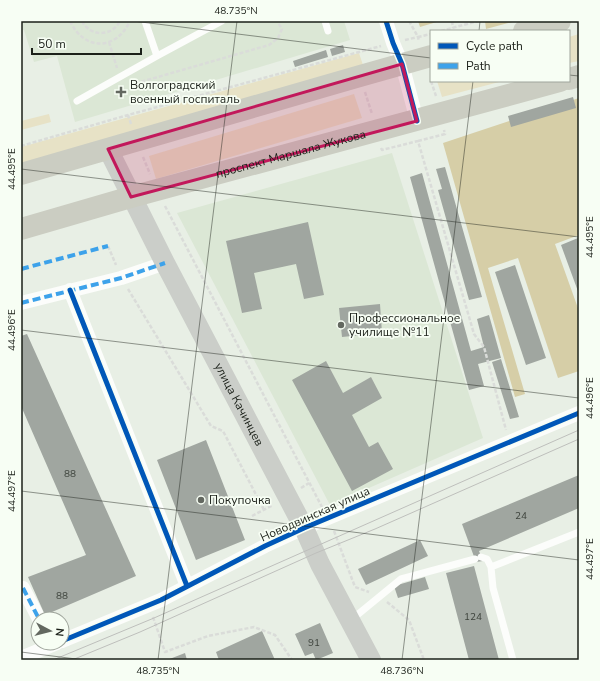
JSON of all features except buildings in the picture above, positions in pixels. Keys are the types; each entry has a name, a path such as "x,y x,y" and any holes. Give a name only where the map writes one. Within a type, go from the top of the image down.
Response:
{"highway":[{"path":"528,30 560,21"},
{"path":"21,174 430,56"},
{"name":"проспект Маршала Жукова","path":"21,229 156,190 417,121 556,82"}],"main road":[{"name":"улица Качинцев","path":"108,149 131,197 304,528 320,564 371,660"}],"street":[{"path":"386,21 402,64 417,121"},
{"path":"21,303 121,278 165,263"},
{"path":"70,290 187,586"},
{"name":"Новодвинская улица","path":"70,637 148,605 304,528 579,413"},
{"path":"23,588 35,611"},
{"name":"Новодвинская улица","path":"21,658 37,651"}],"lane":[{"path":"145,21 157,56"},
{"path":"77,101 222,21"},
{"path":"325,21 328,31"},
{"path":"491,567 579,532"},
{"path":"351,620 401,579 478,558 487,559 491,567 493,588 513,660"}],"path":[{"path":"70,21 74,30 81,37 89,42 99,44 118,38 126,30 130,21"},
{"path":"82,21 88,29 101,33 114,29 120,21"},
{"path":"109,42 123,87 269,45 278,38 282,29 276,21"},
{"path":"409,21 418,38 430,34"},
{"path":"452,21 453,28"},
{"path":"445,30 478,21"},
{"path":"21,146 128,115 353,54 382,150 418,140 474,334 484,347 509,443"},
{"path":"128,115 156,190 328,518"},
{"path":"108,246 121,278 211,426 223,431 264,510"},
{"path":"148,605 165,652 208,636 254,627 275,636 292,660"}],"highlighted area":[{"path":"402,64 417,121 131,197 108,149"}],"shaded area":[{"name":"Волгоградский военный госпиталь","path":"21,21 344,21 350,40 75,122 57,56 34,62 24,30 21,30"},
{"path":"418,21 440,21 420,27"},
{"path":"485,21 516,21 486,29"},
{"path":"579,34 579,61 570,63 570,37"},
{"path":"359,53 363,65 21,164 21,147"},
{"path":"437,82 499,82 442,97"},
{"path":"354,94 362,118 156,179 149,156"},
{"path":"579,98 579,235 555,244 579,311 579,371 558,378 518,258 488,268 525,394 515,397 443,143"},
{"path":"49,114 51,122 21,130 21,121"},
{"name":"Профессиональное училище №11","path":"392,153 483,438 330,505 177,213"}],"tram line":[{"path":"53,660 154,618 579,430"},
{"path":"72,660 140,632 316,553 375,529 579,439"}],"marked path":[{"path":"21,269 108,246"},
{"path":"21,303 121,278 165,263"},
{"path":"23,588 35,611"}],"cycle path":[{"path":"386,21 402,64 417,121"},
{"path":"70,290 187,586"},
{"path":"70,638 161,600 265,546 304,528 579,413"}],"place":[{"name":"Волгоградский военный госпиталь","path":"121,92"},
{"name":"Профессиональное училище №11","path":"341,325"},
{"name":"Покупочка","path":"201,500"}]}
